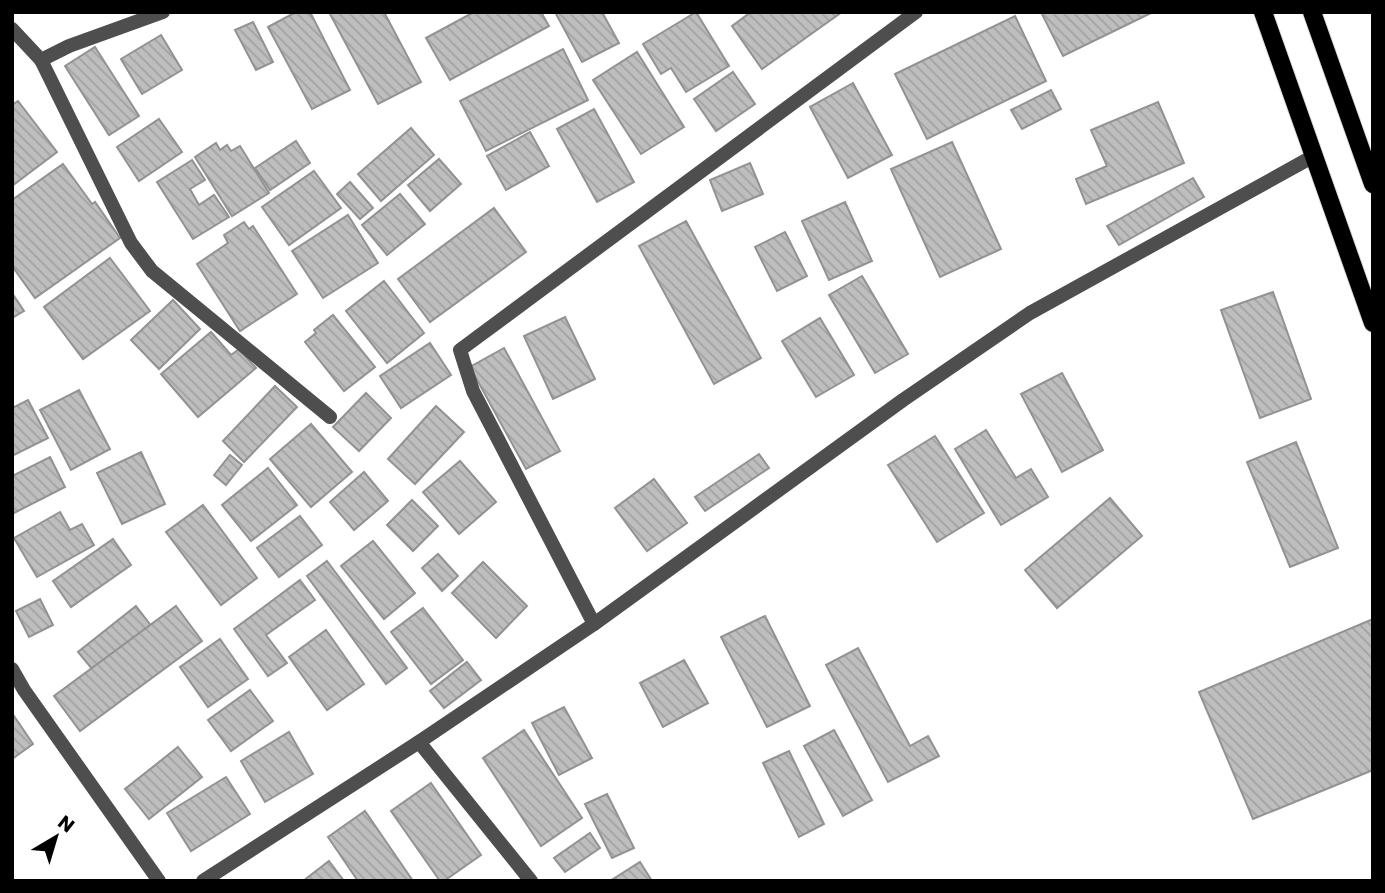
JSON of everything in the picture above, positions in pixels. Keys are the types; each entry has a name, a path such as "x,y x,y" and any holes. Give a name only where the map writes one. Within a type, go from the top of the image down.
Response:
{"main road":[{"path":"1263,12 1312,157 1373,323"},
{"path":"1312,12 1373,184"}],"street":[{"path":"41,60 69,46 163,12"},
{"path":"594,624 474,391 460,350 916,12"},
{"path":"12,29 41,60 131,243 152,271 330,416"},
{"path":"203,881 419,742 594,624 903,400 1030,313 1312,157"},
{"path":"12,669 24,690 159,881"},
{"path":"419,742 531,881"}],"building":[{"path":"296,12 310,12 350,90 312,109 268,27"},
{"path":"329,12 384,12 421,82 378,104"},
{"path":"474,12 541,12 549,26 450,80 426,38"},
{"path":"555,12 602,12 619,43 582,62"},
{"path":"696,12 729,66 686,92 671,68 661,74 643,44"},
{"path":"751,12 842,12 762,69 732,26"},
{"path":"1041,12 1153,12 1063,56"},
{"path":"1015,16 1046,81 927,139 895,74"},
{"path":"253,22 273,62 256,70 235,30"},
{"path":"161,35 182,70 142,94 121,59"},
{"path":"95,47 139,116 109,135 65,66"},
{"path":"563,49 588,100 486,151 460,101"},
{"path":"637,52 684,127 641,154 593,80"},
{"path":"733,72 755,104 716,131 694,99"},
{"path":"853,83 892,155 848,178 810,107"},
{"path":"1051,90 1061,109 1022,129 1011,110"},
{"path":"18,101 57,152 12,186 12,105"},
{"path":"1158,102 1184,163 1086,204 1076,179 1107,166 1091,130"},
{"path":"594,109 634,182 597,202 557,129"},
{"path":"159,119 182,152 139,181 117,147"},
{"path":"411,128 434,155 381,201 358,174"},
{"path":"530,132 549,166 506,190 487,156"},
{"path":"296,141 310,163 270,190 255,168"},
{"path":"952,142 1001,249 940,277 891,169"},
{"path":"216,143 220,150 227,145 231,151 240,146 269,193 232,216 195,157"},
{"path":"439,159 461,184 430,211 408,185"},
{"path":"192,160 205,180 190,189 199,205 214,195 229,217 193,239 157,182"},
{"path":"750,163 763,194 722,211 710,180"},
{"path":"63,164 92,204 95,202 120,238 35,298 12,266 12,200"},
{"path":"314,171 341,208 289,245 262,207"},
{"path":"1193,178 1204,197 1119,245 1107,226"},
{"path":"350,182 373,208 360,219 337,194"},
{"path":"400,194 425,224 387,255 362,225"},
{"path":"845,202 872,261 829,280 802,221"},
{"path":"494,208 526,252 430,322 398,279"},
{"path":"348,215 378,263 323,298 292,251"},
{"path":"686,221 761,358 714,384 639,246"},
{"path":"244,222 249,229 253,226 297,294 240,331 197,264 228,243 224,235"},
{"path":"785,232 807,276 777,291 755,247"},
{"path":"110,258 150,311 83,359 44,307"},
{"path":"862,276 908,354 875,373 829,295"},
{"path":"384,281 424,333 387,363 346,311"},
{"path":"1273,292 1311,399 1260,418 1221,310"},
{"path":"12,293 24,311 12,318"},
{"path":"173,300 200,329 159,369 131,340"},
{"path":"333,315 375,367 344,391 305,342 316,333 314,330"},
{"path":"565,317 595,379 553,399 524,336"},
{"path":"820,318 854,375 816,397 782,341"},
{"path":"211,332 231,355 239,349 256,368 198,417 161,374"},
{"path":"430,343 451,375 401,408 380,376"},
{"path":"504,348 560,451 526,469 470,367"},
{"path":"1062,373 1103,450 1062,472 1021,394"},
{"path":"275,386 297,407 244,462 223,441"},
{"path":"79,390 110,449 71,470 40,410"},
{"path":"366,393 391,418 359,451 333,427"},
{"path":"28,400 48,438 12,456 12,408"},
{"path":"436,406 464,432 415,484 388,459"},
{"path":"311,424 352,472 311,507 270,459"},
{"path":"986,430 1016,478 1031,469 1048,497 1001,525 955,449"},
{"path":"935,436 984,513 937,542 888,465"},
{"path":"1296,442 1338,548 1290,567 1247,462"},
{"path":"141,452 165,504 122,524 97,473"},
{"path":"759,454 769,468 705,511 695,497"},
{"path":"230,455 242,465 226,485 214,475"},
{"path":"50,457 65,487 12,514 12,476"},
{"path":"460,461 496,502 459,534 423,492"},
{"path":"268,468 297,505 251,541 222,505"},
{"path":"364,472 388,501 354,530 330,502"},
{"path":"654,479 687,523 647,551 615,508"},
{"path":"1110,498 1142,536 1057,608 1025,570"},
{"path":"412,500 438,526 413,551 387,525"},
{"path":"203,505 257,578 221,605 166,532"},
{"path":"60,512 70,530 82,524 94,545 37,577 14,538"},
{"path":"300,516 322,545 279,577 257,548"},
{"path":"113,539 131,565 71,607 53,581"},
{"path":"373,541 415,593 384,619 341,566"},
{"path":"438,554 458,576 442,591 422,568"},
{"path":"327,561 407,668 386,684 307,576"},
{"path":"483,562 527,606 496,638 452,593"},
{"path":"300,580 315,600 266,635 287,663 268,676 234,629"},
{"path":"40,599 53,625 29,637 16,611"},
{"path":"136,606 159,636 102,681 78,652"},
{"path":"176,606 202,641 80,731 54,696"},
{"path":"423,608 463,660 431,684 391,632"},
{"path":"765,616 810,706 767,727 721,637"},
{"path":"1373,619 1373,770 1253,819 1199,692"},
{"path":"326,630 364,684 327,710 289,657"},
{"path":"220,639 248,679 208,707 180,667"},
{"path":"858,648 910,746 928,736 939,756 888,782 826,665"},
{"path":"684,660 708,703 663,727 640,683"},
{"path":"467,662 481,680 444,708 430,691"},
{"path":"250,690 273,721 231,751 208,720"},
{"path":"564,707 592,758 559,775 532,723"},
{"path":"12,713 33,744 12,759"},
{"path":"524,730 582,818 541,846 483,758"},
{"path":"834,730 872,800 843,816 804,746"},
{"path":"289,732 313,774 265,802 241,761"},
{"path":"178,747 202,777 149,819 125,789"},
{"path":"789,751 824,824 799,837 763,763"},
{"path":"226,777 250,814 191,851 167,813"},
{"path":"431,783 481,855 444,881 440,881 391,811"},
{"path":"607,794 634,848 612,858 585,804"},
{"path":"365,811 413,881 358,881 328,837"},
{"path":"590,833 600,848 565,872 554,858"},
{"path":"329,861 344,881 303,881"},
{"path":"640,862 652,881 610,881"}]}
